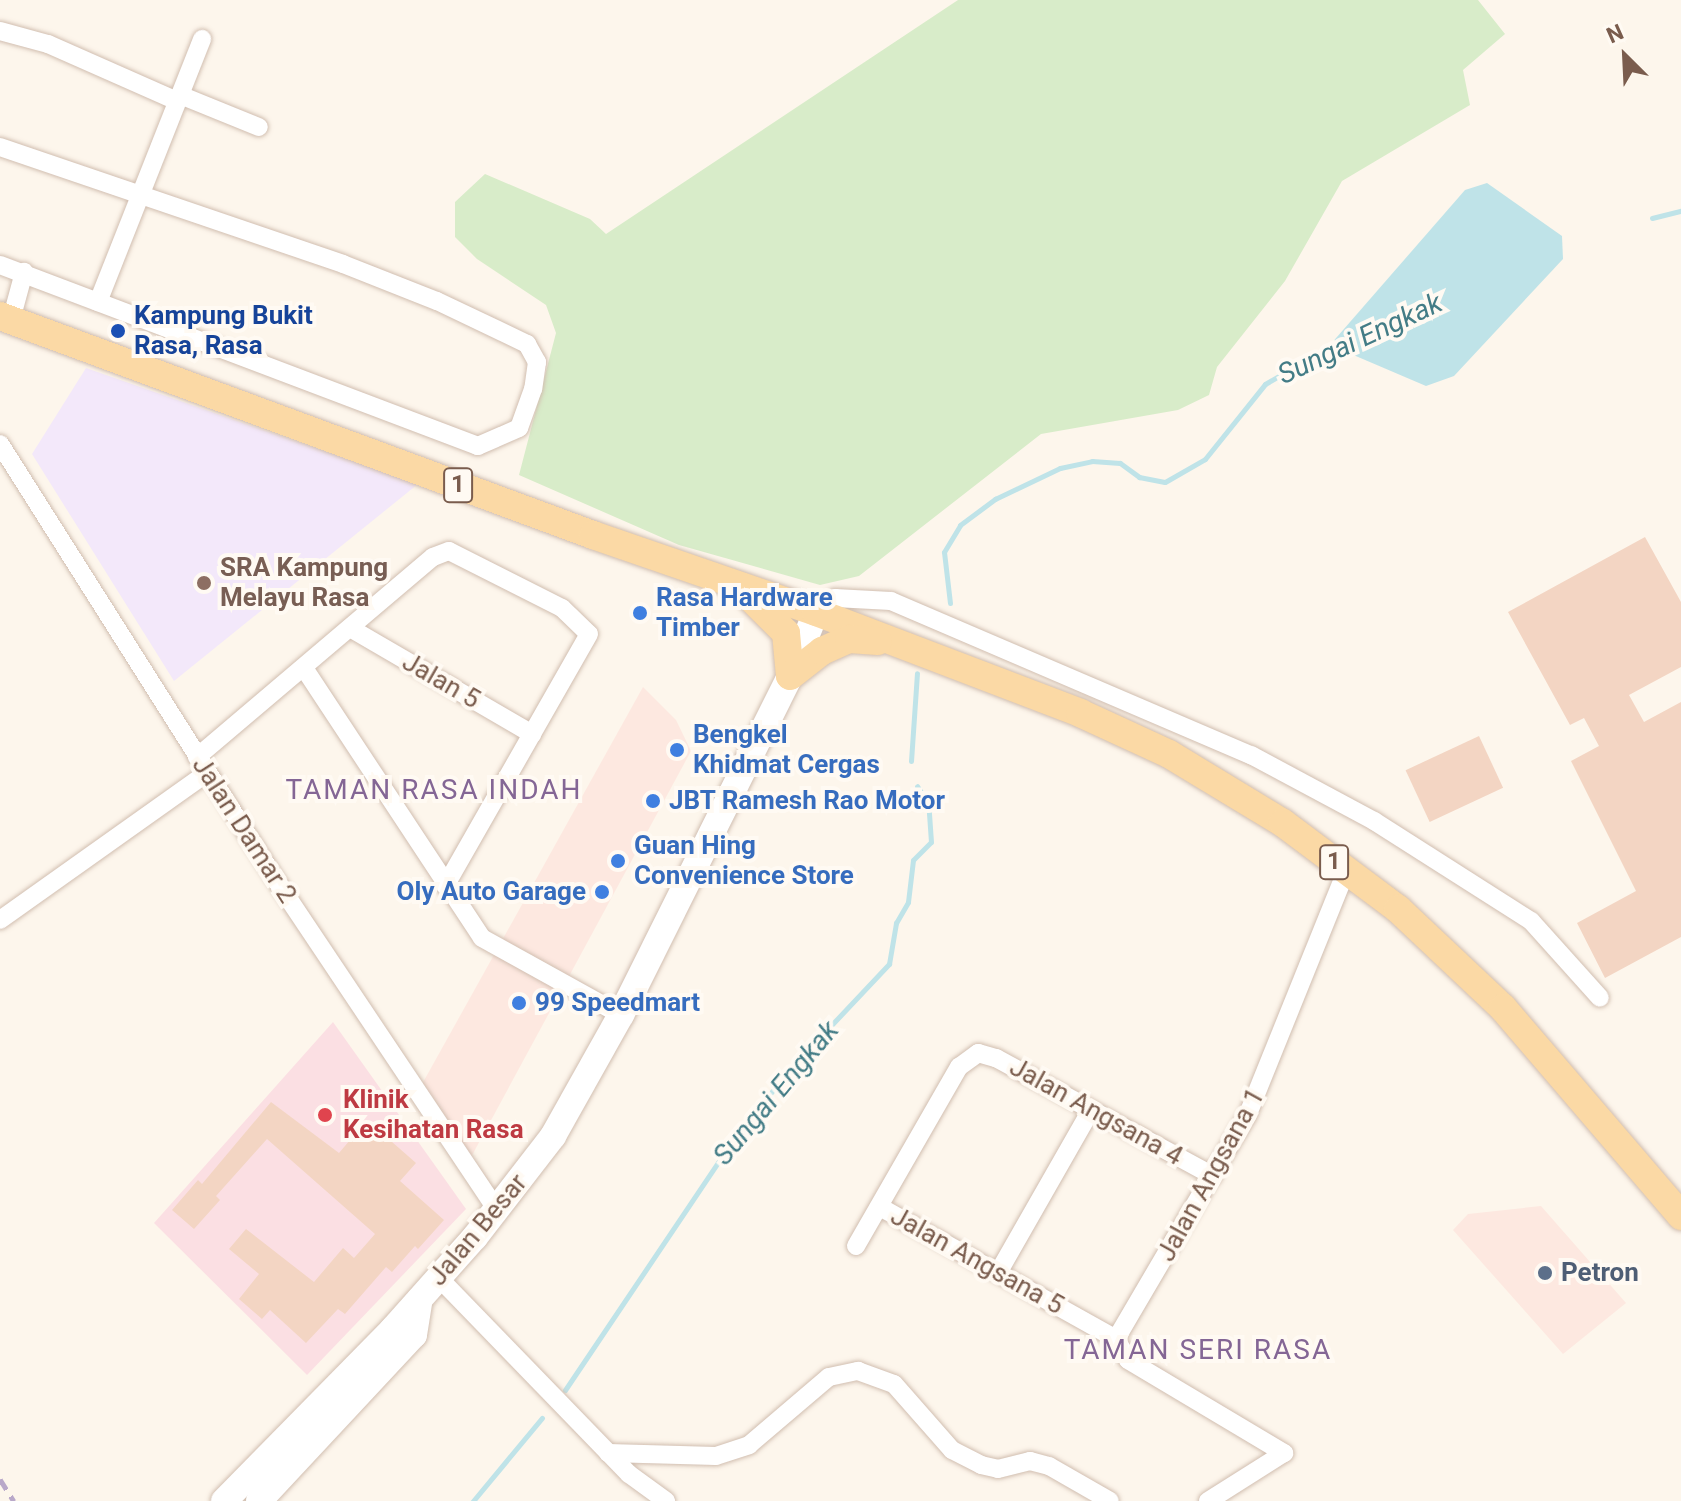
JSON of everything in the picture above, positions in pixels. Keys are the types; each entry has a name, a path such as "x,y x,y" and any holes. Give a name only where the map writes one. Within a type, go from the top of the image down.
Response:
{"main road":[{"name":"1","path":"6,318 816,612 1080,713 1169,754 1283,823 1398,909 1503,1008 1679,1215"},
{"path":"731,582 759,602 786,633 790,676"},
{"name":"Jalan Besar","path":"224,1501 439,1278 497,1210 553,1136 621,1015 790,676 816,612"},
{"path":"790,676 822,651 849,639 899,644"},
{"path":"205,1501 389,1312 420,1299"},
{"path":"259,1501 414,1335 420,1299"}],"street":[{"path":"0,31 48,44 259,127"},
{"path":"98,302 202,39"},
{"path":"0,147 343,264 527,344 537,362 524,418 507,437 489,443 455,440 0,265"},
{"path":"6,318 24,272"},
{"name":"Jalan Damar 2","path":"0,444 202,765 497,1210"},
{"path":"0,920 202,765 350,628 433,557 449,551 562,608 589,634 445,886"},
{"path":"816,612 835,598 891,601 1251,755 1374,821 1531,921 1600,998"},
{"name":"Jalan 5","path":"350,628 532,734"},
{"path":"304,668 482,938 621,1015"},
{"name":"Jalan Angsana 1","path":"1116,1339 1213,1176 1262,1084 1286,1012 1346,871"},
{"name":"Jalan Angsana 4","path":"880,1207 959,1067 978,1053 1213,1176"},
{"path":"998,1273 1091,1110"},
{"path":"856,1246 880,1207"},
{"name":"Jalan Angsana 5","path":"880,1207 1116,1339 1128,1360 1284,1453 1208,1501"},
{"path":"439,1278 655,1498"},
{"path":"608,1453 716,1456 749,1445 829,1377 858,1371 894,1384 952,1450 998,1469 1030,1461 1049,1466 1110,1501"}],"shaded area":[{"name":"SRA Kampung Melayu Rasa","path":"86,368 418,484 174,681 32,454"},
{"path":"643,687 676,720 691,751 470,1159 421,1086"},
{"name":"Klinik Kesihatan Rasa","path":"333,1022 466,1209 307,1375 154,1223"},
{"path":"1541,1206 1626,1303 1563,1354 1453,1230 1468,1214"}],"green space":[{"path":"958,0 1478,0 1505,34 1463,70 1470,105 1342,181 1285,281 1217,367 1209,395 1178,410 1041,434 859,576 820,585 679,545 519,475 556,333 546,305 477,259 455,237 455,202 485,174 590,219 606,234"}],"water":[{"path":"1487,183 1562,236 1563,259 1454,376 1426,386 1330,345 1465,190"}],"building":[{"path":"1645,537 1681,602 1681,667 1629,695 1644,722 1681,702 1681,937 1605,978 1577,923 1636,891 1571,761 1599,746 1584,718 1570,725 1508,612"},
{"path":"1479,736 1503,788 1430,822 1406,770"},
{"path":"271,1102 339,1153 367,1120 416,1163 400,1181 444,1220 418,1249 415,1246 392,1272 386,1267 345,1314 338,1309 306,1343 270,1310 262,1319 239,1299 259,1274 229,1249 246,1229 314,1282 343,1248 354,1258 375,1234 267,1139 216,1196 220,1200 194,1229 172,1210 198,1180 202,1184"}],"waterway":[{"name":"Sungai Engkak","path":"1652,218 1681,211"},
{"name":"Sungai Engkak","path":"950,603 944,552 960,525 995,499 1060,468 1092,461 1120,463 1139,477 1165,482 1205,459 1265,384 1336,343"},
{"name":"Sungai Engkak","path":"911,761 917,673"},
{"name":"Sungai Engkak","path":"565,1390 733,1140 789,1070 889,964 896,923 908,902 913,860 931,842 928,803 917,786"},
{"name":"Sungai Engkak","path":"473,1501 542,1418"}],"railway":[{"path":"0,1479 14,1501"}],"place":[{"name":"Kampung Bukit Rasa, Rasa","path":"118,331"},
{"name":"SRA Kampung Melayu Rasa","path":"204,583"},
{"name":"Rasa Hardware Timber","path":"640,613"},
{"name":"Bengkel Khidmat Cergas","path":"677,750"},
{"name":"JBT Ramesh Rao Motor","path":"653,801"},
{"name":"Guan Hing Convenience Store","path":"618,861"},
{"name":"Oly Auto Garage","path":"602,892"},
{"name":"99 Speedmart","path":"519,1003"},
{"name":"Klinik Kesihatan Rasa","path":"325,1115"},
{"name":"Petron","path":"1545,1273"}],"district":[{"name":"TAMAN RASA INDAH","path":"434,790"},
{"name":"TAMAN SERI RASA","path":"1198,1350"}]}
